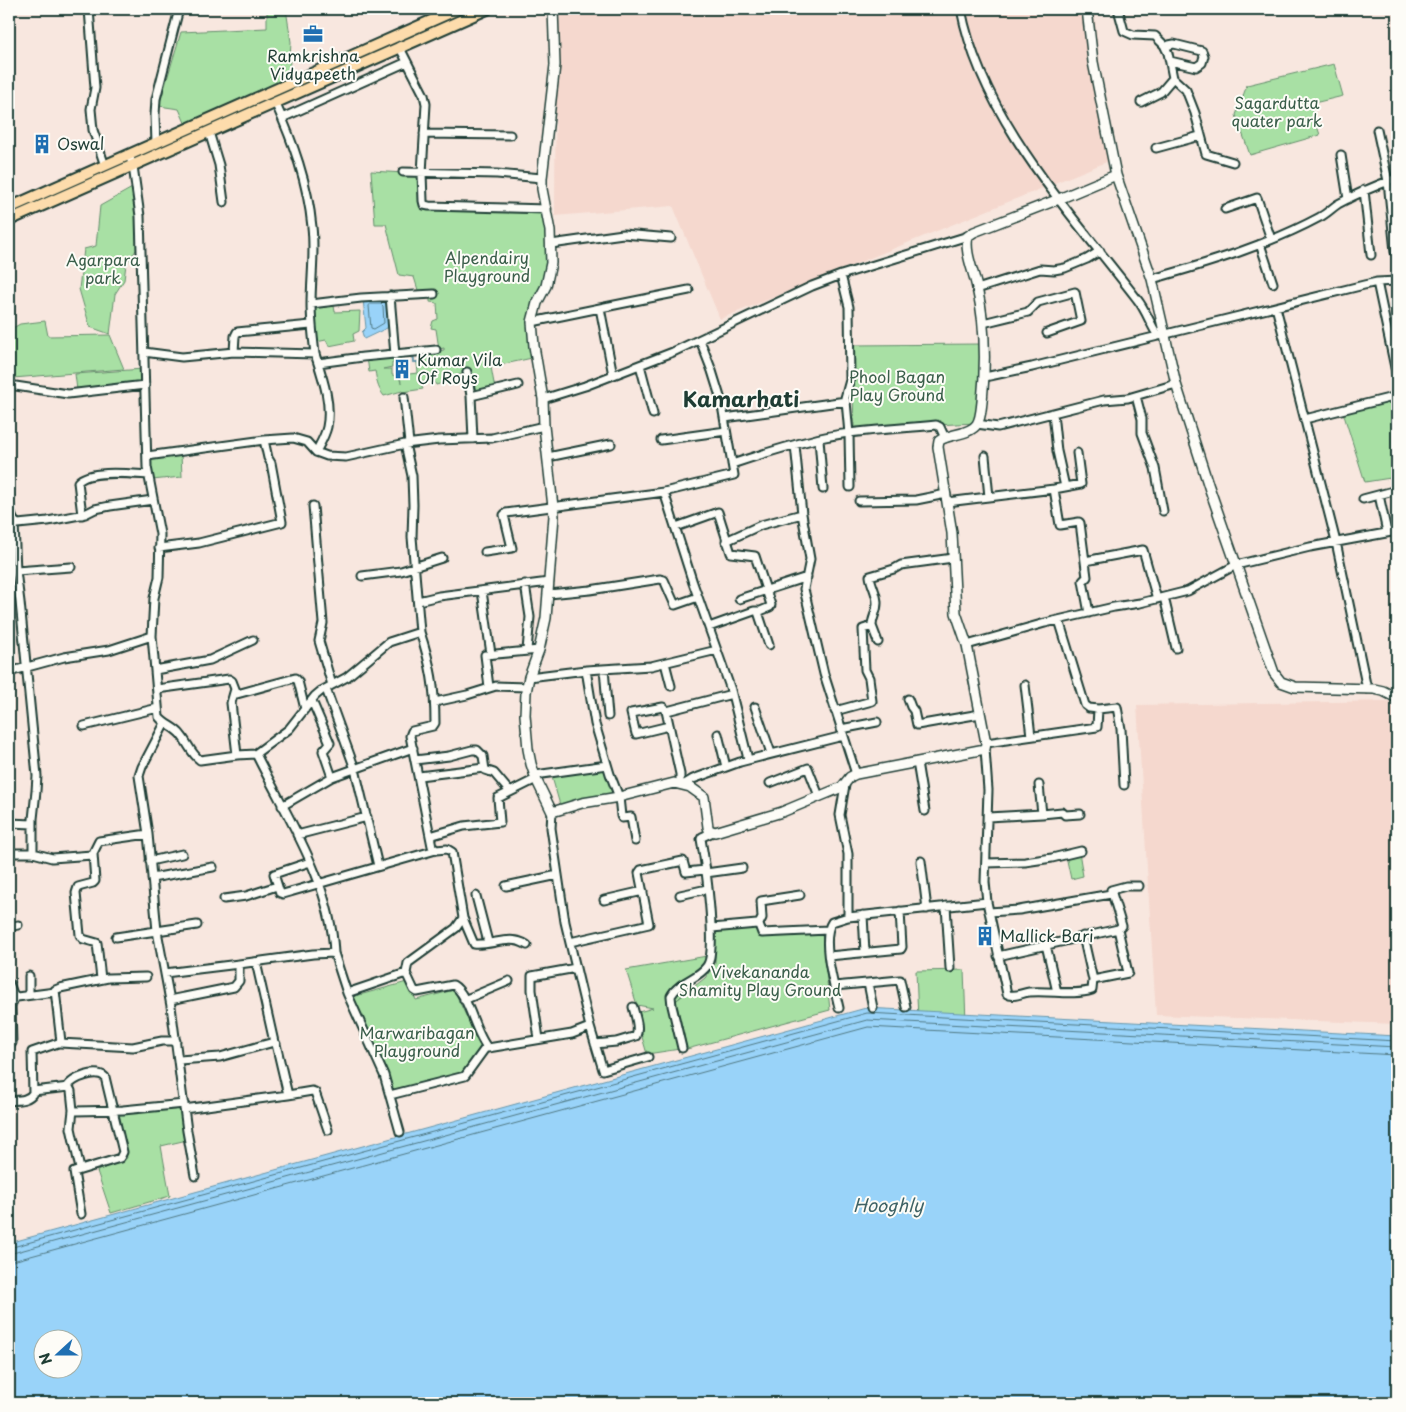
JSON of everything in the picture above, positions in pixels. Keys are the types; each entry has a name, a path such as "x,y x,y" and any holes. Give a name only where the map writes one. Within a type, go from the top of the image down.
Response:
{"main road":[{"path":"9,220 276,102 321,76 458,9"},
{"path":"9,208 129,155 487,9"}],"street":[{"path":"89,9 95,88 92,109 93,123 105,166"},
{"path":"156,144 156,99 180,9"},
{"path":"553,9 555,65 542,178 551,244 550,271 546,286 537,303 532,322 543,399 544,426 554,508 553,536 546,618 526,688 526,732 528,749 536,777 552,812 551,828 570,942 590,1027 603,1070 648,1058"},
{"path":"961,9 964,26 977,62 999,108 1028,156 1138,301 1161,335"},
{"path":"1087,9 1093,62 1116,175 1152,279 1161,335 1209,487 1261,639 1277,677 1285,684 1295,687 1379,690 1397,698"},
{"path":"1118,9 1124,31 1133,36 1155,36 1166,49 1173,78 1186,90 1195,113 1206,154 1233,162"},
{"path":"1166,49 1174,44 1202,51 1204,56 1202,63 1196,67 1170,61"},
{"path":"400,46 406,62 426,100 422,173 422,201 426,206 547,209"},
{"path":"282,118 406,62"},
{"path":"1141,102 1161,92 1173,78"},
{"path":"276,102 303,174 312,236 311,325 326,398 328,418 324,437 316,452"},
{"path":"1377,130 1388,181 1395,252"},
{"path":"208,132 219,165 224,202"},
{"path":"424,134 510,135"},
{"path":"1156,148 1200,136"},
{"path":"129,155 133,166 140,216 148,475 160,534 159,577 154,598 152,636 159,717 180,734 195,756 200,760 255,754 283,734 312,701 329,687 353,673 386,644 420,632"},
{"path":"1341,155 1348,199"},
{"path":"403,172 497,174 542,178"},
{"path":"543,399 640,365 700,340 798,292 841,275 968,236 1116,175"},
{"path":"1152,279 1194,268 1271,240 1321,217 1364,190 1397,178"},
{"path":"1364,190 1371,255"},
{"path":"1225,209 1257,198 1271,240"},
{"path":"551,244 623,234 671,238"},
{"path":"968,236 968,248 985,339 985,377 978,424"},
{"path":"1260,244 1274,283"},
{"path":"977,289 1040,269 1054,270 1065,268 1087,259 1100,251"},
{"path":"841,275 849,307 850,380 845,398 849,434 850,487"},
{"path":"985,377 1377,282 1397,281"},
{"path":"1377,282 1397,377"},
{"path":"532,322 689,290"},
{"path":"983,323 1028,312 1038,302 1075,292 1081,321 1047,333"},
{"path":"311,304 361,298 434,294"},
{"path":"390,296 394,354"},
{"path":"1276,307 1336,542 1367,689"},
{"path":"600,308 614,375"},
{"path":"234,352 237,332 311,325"},
{"path":"485,552 512,548 505,514 664,492 732,476 734,474 724,418 712,371 700,340"},
{"path":"318,363 363,356 436,350"},
{"path":"144,352 182,357 212,356 234,352 316,354"},
{"path":"640,365 654,414"},
{"path":"467,372 471,396 473,439"},
{"path":"1083,936 1094,987 1090,991 1028,992 1012,996 1008,995 987,902 985,882 988,781 985,746 967,645 956,613 952,533 938,445 945,438 966,432 978,424 998,426 1104,400 1136,396 1176,384"},
{"path":"9,385 68,394 145,385"},
{"path":"471,396 518,385"},
{"path":"1136,396 1142,419 1142,433 1155,468 1163,511"},
{"path":"1305,419 1397,396"},
{"path":"404,397 407,444 412,476 414,567 420,632 430,662 435,702 435,725 411,732 410,736 432,846 436,850"},
{"path":"724,418 846,401"},
{"path":"1053,413 1057,451 1065,487"},
{"path":"732,464 795,445 849,434 936,425 940,427 945,438"},
{"path":"147,456 264,440 300,439 307,442 316,452 327,456 346,457 407,444 492,438 544,426"},
{"path":"661,440 726,431"},
{"path":"819,439 824,489"},
{"path":"159,548 199,543 282,522 271,463 264,440"},
{"path":"548,457 611,444"},
{"path":"795,445 802,514 810,559 804,586 806,598 824,674 856,774"},
{"path":"859,502 989,497 1065,487 1081,483 1077,454"},
{"path":"985,456 989,497"},
{"path":"82,515 78,482 84,477 112,474 148,475"},
{"path":"1054,489 1060,525 1080,522 1087,577 1083,581 1089,613"},
{"path":"1363,499 1397,490"},
{"path":"664,492 732,694 748,759"},
{"path":"1378,495 1387,532"},
{"path":"9,496 14,522 16,571 37,776 32,824 33,853"},
{"path":"14,522 18,524 48,521 82,515 95,509 110,506 153,500"},
{"path":"313,506 323,623 319,641 329,687 355,769 378,866"},
{"path":"676,527 717,511 732,555 756,556 771,606 758,612 754,611 709,627"},
{"path":"726,541 761,525 802,514"},
{"path":"967,645 1059,620 1188,590 1236,565 1336,542 1397,531"},
{"path":"1085,561 1143,550 1176,648"},
{"path":"362,576 392,572 442,558"},
{"path":"878,642 872,626 872,619 876,616 877,600 871,575 894,569 901,565 953,558"},
{"path":"16,571 71,567"},
{"path":"739,599 807,577"},
{"path":"549,594 590,590 660,579 664,580 674,605 698,597"},
{"path":"418,601 439,596 549,582"},
{"path":"525,584 530,617 527,650"},
{"path":"482,591 491,654"},
{"path":"758,612 769,645"},
{"path":"1059,620 1085,705 1089,708 1098,709 1119,708 1122,729 1124,785"},
{"path":"836,711 872,701 869,680 865,670 863,629 872,626"},
{"path":"9,672 64,656 109,650 152,636"},
{"path":"155,670 210,660 253,640"},
{"path":"489,687 484,656 538,650"},
{"path":"529,677 586,670 651,666 717,650"},
{"path":"665,663 671,686"},
{"path":"604,669 608,716"},
{"path":"586,670 595,724 619,797 621,816 622,818 631,817 635,841"},
{"path":"157,689 229,679 232,680 238,694 295,678 298,681 305,709"},
{"path":"435,702 467,695 489,687 507,685 526,688"},
{"path":"1025,685 1031,736"},
{"path":"235,689 231,702 237,755"},
{"path":"666,711 732,694"},
{"path":"908,699 910,707 914,711 917,725 980,714"},
{"path":"312,701 330,743 323,751 332,777"},
{"path":"669,726 636,734 631,714 632,712 663,707 666,711 682,784"},
{"path":"755,707 771,753"},
{"path":"84,726 158,708"},
{"path":"848,917 848,854 840,815 845,785 849,778 856,774 1031,736 1097,727 1098,709"},
{"path":"682,784 748,759 877,722"},
{"path":"165,723 142,767 140,776 148,834 157,931 170,1000 195,1176"},
{"path":"718,734 726,767"},
{"path":"282,806 332,777 413,748"},
{"path":"415,760 449,756 475,750 479,751 483,756 484,768"},
{"path":"255,754 320,884 331,919 334,953 346,993 376,1055 400,1132"},
{"path":"916,762 925,810"},
{"path":"430,836 464,826 500,822 497,799 536,777 607,765"},
{"path":"419,776 484,768 494,773 510,792"},
{"path":"770,783 808,768 819,796"},
{"path":"552,812 582,803 619,797 668,784 682,784 690,786 704,797 708,827 713,832"},
{"path":"682,1048 672,1006 672,994 706,966 712,928 701,838 713,832 782,812 845,785"},
{"path":"1039,785 1042,814"},
{"path":"988,818 1062,812 1065,815 1080,814"},
{"path":"297,835 367,817"},
{"path":"9,823 32,824"},
{"path":"101,979 97,943 82,939 81,936 76,892 78,887 95,881 93,854 99,841 148,834"},
{"path":"310,862 274,874 279,892 283,894 436,850 449,850 452,852 463,918 474,944 509,940 527,944"},
{"path":"986,863 1025,862 1080,851"},
{"path":"9,853 33,853 52,858 93,854"},
{"path":"150,861 182,854"},
{"path":"570,942 648,925 649,921 639,873 641,870 683,861 686,872 742,868"},
{"path":"921,861 927,909"},
{"path":"152,878 213,867"},
{"path":"506,886 558,875"},
{"path":"224,899 246,896 277,886"},
{"path":"998,956 1118,929 1122,926 1111,894 1112,889 1139,886"},
{"path":"680,895 707,889"},
{"path":"604,900 643,891"},
{"path":"989,912 1019,910 1111,894"},
{"path":"800,895 761,901 762,918 759,924 762,933 828,930"},
{"path":"476,896 488,942"},
{"path":"840,1008 829,956 828,930 832,922 863,915 987,902"},
{"path":"946,906 950,968"},
{"path":"829,956 902,948 900,912"},
{"path":"863,915 865,952"},
{"path":"463,918 456,928 408,963 406,974 414,990 417,992 453,985 457,987 486,1047"},
{"path":"712,928 759,924"},
{"path":"9,927 18,925"},
{"path":"116,937 197,925"},
{"path":"1093,980 1128,973 1118,929"},
{"path":"1046,945 1057,992"},
{"path":"165,973 334,953"},
{"path":"256,962 288,1095"},
{"path":"170,1000 234,987 239,981 239,964"},
{"path":"539,1039 532,990 532,976 576,968"},
{"path":"346,993 406,974"},
{"path":"29,976 29,995"},
{"path":"15,996 55,992 60,988 101,979 146,977"},
{"path":"834,986 901,980 906,1007"},
{"path":"464,1000 509,981"},
{"path":"9,983 15,996 11,1006 12,1043"},
{"path":"868,983 873,1008"},
{"path":"55,992 62,1041 60,1043"},
{"path":"595,1044 619,1041 636,1036 638,1032 633,1007"},
{"path":"486,1047 490,1048 572,1034 590,1027"},
{"path":"9,1101 30,1097 33,1091 32,1052 60,1043 133,1047 176,1041"},
{"path":"178,1060 220,1057 274,1042"},
{"path":"390,1095 466,1075 486,1047"},
{"path":"33,1091 67,1087 74,1080 96,1073 102,1074 107,1081 123,1152 120,1158 80,1169 73,1173 81,1214"},
{"path":"67,1087 71,1091 73,1110 71,1126 80,1169"},
{"path":"73,1110 184,1107 312,1091 328,1130"}],"shaded area":[{"path":"556,9 1094,9 1109,161 720,319 673,206 555,216"},
{"path":"1397,701 1397,1024 1156,1015 1137,705"}],"green space":[{"path":"267,9 286,9 291,42 289,76 186,125 179,109 159,106 181,32 267,28"},
{"name":"Sagardutta quater park","path":"1334,64 1343,96 1310,104 1320,135 1250,155 1236,115 1247,85"},
{"name":"Alpendairy Playground","path":"371,171 421,174 421,206 545,211 550,266 537,297 532,358 491,367 495,389 477,393 470,371 452,377 449,370 449,375 442,378 443,383 436,385 434,381 420,382 423,389 402,391 384,396 379,387 375,371 369,372 367,357 400,355 401,363 392,363 392,367 383,369 392,369 392,375 399,376 401,383 400,375 418,373 417,363 422,362 422,353 444,350 444,348 439,349 436,329 431,328 433,321 438,319 437,303 430,302 430,295 435,293 418,290 414,277 399,275 386,224 375,224"},
{"name":"Agarpara park","path":"132,188 138,217 139,246 126,264 124,280 115,294 110,334 90,327 79,289 84,249 96,246 100,206"},
{"path":"334,306 335,312 360,311 359,331 353,334 354,341 329,346 326,340 316,342 313,307"},
{"path":"45,321 48,336 110,335 124,369 13,378 9,367 9,330 20,324"},
{"name":"Phool Bagan Play Ground","path":"981,344 976,423 854,429 852,345"},
{"path":"143,369 144,385 77,390 75,374"},
{"path":"1397,394 1397,477 1365,482 1342,409"},
{"path":"181,454 182,477 152,480 151,458"},
{"path":"604,768 613,796 560,805 552,777"},
{"path":"1079,852 1083,876 1071,879 1066,856"},
{"name":"Vivekananda Shamity Play Ground","path":"758,928 760,935 822,933 830,1010 687,1049 676,1000 670,1006 680,1049 647,1054 635,1013 653,1008 637,1005 626,970 707,956 699,978 677,1000 705,978 715,964 716,931"},
{"path":"964,970 966,1022 918,1020 916,971"},
{"name":"Marwaribagan Playground","path":"407,982 416,1000 454,990 481,1048 463,1074 392,1091 352,997"},
{"path":"183,1106 187,1140 161,1146 170,1196 111,1213 97,1171 127,1158 116,1111"}],"water":[{"path":"388,298 389,327 364,339 362,332 366,328 363,299"},
{"name":"Hooghly","path":"866,1008 1397,1036 1397,1403 9,1403 9,1243"}],"waterway":[{"path":"413,355 414,362 422,362"}],"place":[{"name":"Ramkrishna Vidyapeeth","path":"313,34"},
{"name":"Oswal","path":"42,144"},
{"name":"Kumar Vila Of Roys","path":"402,369"},
{"name":"Mallick Bari","path":"985,936"}],"district":[{"name":"Kamarhati","path":"741,400"}]}
